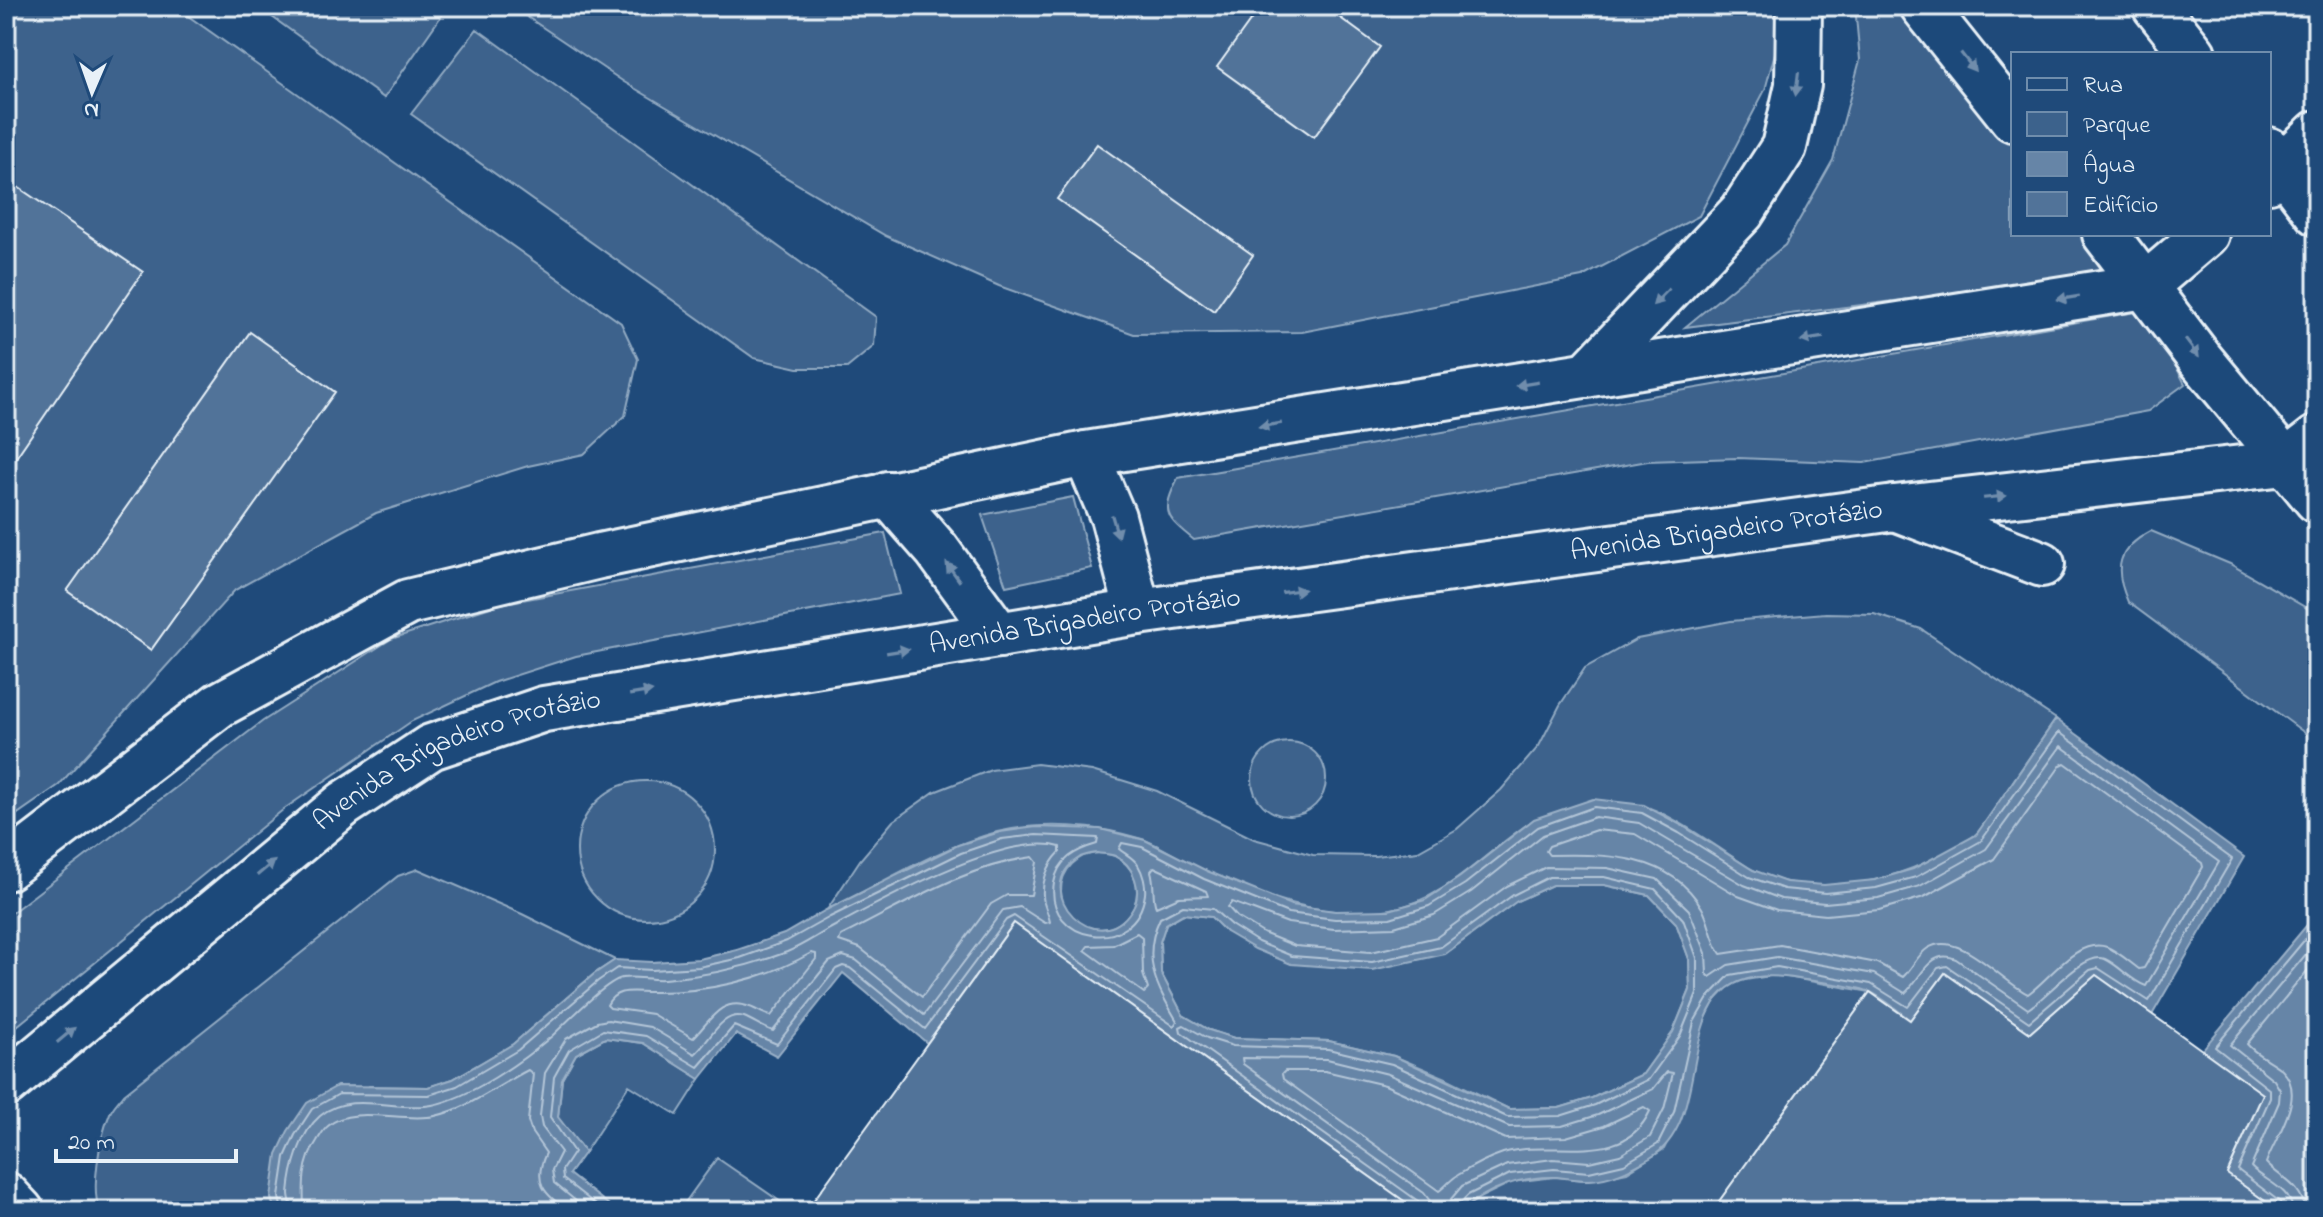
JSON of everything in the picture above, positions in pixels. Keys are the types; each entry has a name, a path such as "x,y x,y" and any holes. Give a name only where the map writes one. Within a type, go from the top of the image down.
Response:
{"main road":[{"path":"1587,375 1742,212 1784,147 1798,85 1799,6"},
{"path":"1923,6 2011,116"},
{"path":"2155,6 2191,52"},
{"path":"2317,133 2274,166 2317,213"},
{"path":"2107,236 2201,360 2301,450 2317,500"},
{"path":"6,868 219,705 408,602 599,556 1086,454 2145,286 2204,236"},
{"name":"Avenida Brigadeiro Protázio","path":"6,1084 344,804 431,747 544,709 1138,612 2301,450"},
{"path":"1086,454 1113,517 1138,612"},
{"path":"888,494 937,550 999,635"},
{"path":"1895,508 2042,564"},
{"path":"6,1195 21,1211"}],"green space":[{"path":"6,6 174,6 621,323 638,359 625,416 584,454 528,466 376,513 235,590 59,785 6,822"},
{"path":"257,6 435,6 444,12 384,98"},
{"path":"511,6 1777,6 1783,23 1765,90 1699,216 1582,277 1302,332 1134,334 999,286 886,236 624,82"},
{"path":"1855,6 1905,6 2011,138 2011,236 2091,236 2120,273 1685,327 1785,245 1833,160 1860,60"},
{"path":"477,29 876,317 874,346 847,368 798,368 754,358 411,114"},
{"path":"2147,310 2185,384 2148,411 1864,463 1738,458 1648,461 1194,540 1169,513 1169,499 1178,478"},
{"path":"1073,497 1092,568 1006,586 982,515"},
{"path":"2151,531 2230,564 2317,614 2317,742 2128,602 2120,579 2121,560 2131,545"},
{"path":"885,533 900,594 576,656 495,682 412,721 284,809 6,1035 6,917 263,721 391,639 500,604"},
{"path":"1826,613 1874,614 1921,629 2056,719 1974,836 1901,872 1849,884 1823,886 1771,878 1663,814 1650,808 1631,806 1538,819 1448,885 1411,904 1365,912 1339,912 1263,894 1191,864 1142,839 1107,830 1032,826 997,832 931,857 827,910 860,860 893,821 934,792 991,770 1037,764 1092,771 1157,791 1254,839 1313,855 1375,856 1418,851 1457,829 1501,790 1539,746 1560,705 1585,668 1637,639 1731,621"},
{"path":"1289,742 1310,748 1320,758 1326,779 1320,800 1310,810 1289,816 1268,810 1258,800 1252,779 1258,758 1268,748"},
{"path":"646,781 672,786 695,801 710,824 715,850 710,876 695,899 672,914 646,919 620,914 597,899 582,876 577,850 582,824 597,801 620,786"},
{"path":"1099,853 1113,856 1126,864 1134,877 1137,891 1134,905 1126,918 1113,926 1099,929 1085,926 1072,918 1064,905 1061,891 1064,877 1072,864 1085,856"},
{"path":"418,869 522,914 615,960 594,974 513,1044 453,1079 428,1087 369,1086 271,1198 275,1211 100,1211 96,1178 100,1150 110,1113 124,1094 398,876"},
{"path":"1552,885 1604,885 1649,895 1676,923 1689,959 1690,990 1673,1032 1643,1074 1592,1098 1559,1108 1509,1109 1394,1056 1329,1041 1234,1038 1209,1030 1183,1015 1161,973 1160,942 1166,924 1184,914 1211,917 1226,932 1445,954 1517,901"},
{"path":"1776,975 1870,992 1712,1211 1463,1211 1473,1201 1512,1182 1555,1177 1589,1180 1627,1172 1664,1149 1681,1115 1702,1026 1714,1002 1733,982"},
{"path":"605,1038 643,1043 700,1079 677,1115 629,1085 585,1152 558,1118 562,1079 576,1054"},
{"path":"717,1158 794,1211 679,1211"}],"water":[{"path":"2056,719 2244,857 2152,1015 2096,975 2030,1033 1945,973 1910,1020 1880,998 1863,990 1799,979 1754,977 1726,990 1709,1012 1685,1107 1672,1136 1650,1158 1604,1178 1544,1177 1519,1181 1483,1195 1463,1211 1418,1211 1014,923 927,1043 843,973 777,1056 736,1034 700,1079 643,1043 605,1038 576,1054 562,1079 558,1117 585,1152 569,1174 617,1211 275,1211 271,1198 277,1154 288,1131 307,1103 337,1086 428,1087 453,1079 513,1044 594,974 615,960 652,962 699,959 737,950 784,934 958,845 1000,832 1036,827 1100,829 1145,840 1207,871 1291,905 1335,911 1389,910 1425,900 1460,877 1534,819 1593,799 1644,805 1753,870 1786,882 1824,885 1875,880 1913,869 1976,835","holes":["1097,853 1122,860 1132,872 1137,887 1132,909 1118,924 1102,929 1087,925 1073,916 1064,903 1061,887 1065,872 1079,858","1552,885 1604,885 1649,895 1676,923 1689,959 1690,990 1673,1032 1643,1074 1592,1098 1559,1108 1509,1109 1394,1056 1329,1041 1234,1038 1209,1030 1183,1015 1161,973 1160,942 1166,924 1183,914 1211,917 1226,932 1255,949 1291,964 1372,970 1445,954 1517,901"]},
{"path":"2317,913 2317,1211 2279,1211 2227,1174 2263,1094 2202,1050"}],"building":[{"path":"1261,6 1324,6 1380,47 1314,137 1217,67"},
{"path":"1097,144 1253,255 1214,311 1057,199"},
{"path":"6,179 143,272 6,472"},
{"path":"250,332 335,392 151,650 67,591"},
{"path":"1014,923 1418,1211 806,1211"},
{"path":"1945,973 2030,1033 2096,975 2177,1032 2263,1094 2227,1174 2279,1211 1712,1211 1870,992 1910,1020"}]}
